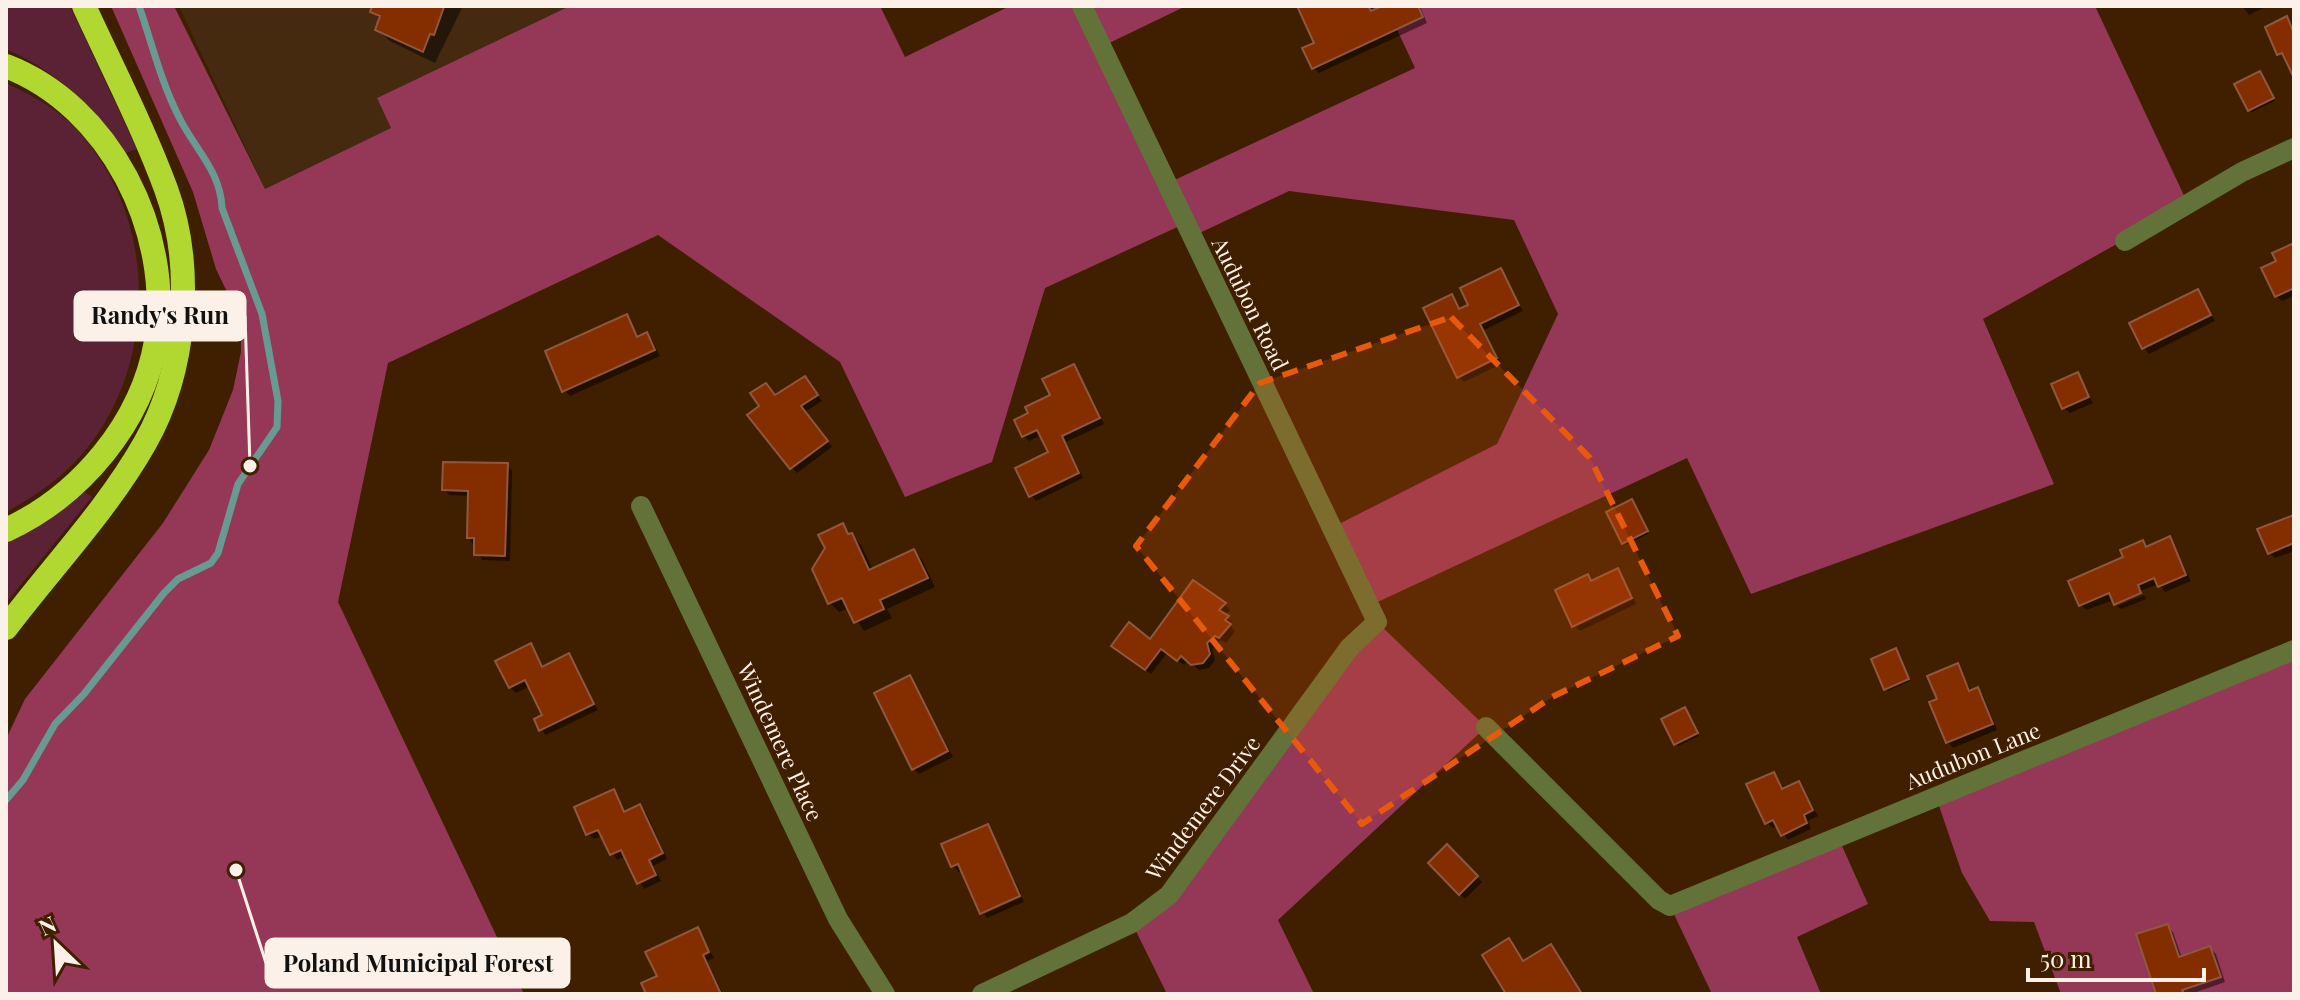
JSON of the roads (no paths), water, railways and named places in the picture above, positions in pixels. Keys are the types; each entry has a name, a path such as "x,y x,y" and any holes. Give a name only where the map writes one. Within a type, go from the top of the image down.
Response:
{"highway":[{"path":"6,628 98,513 146,442 170,382 182,320 180,246 167,192 84,6"},
{"path":"6,66 51,91 104,141 132,186 148,235 158,290 156,342 138,393 117,436 72,489 6,530"}],"street":[{"name":"Audubon Road","path":"1082,6 1377,622"},
{"path":"2125,241 2242,172 2294,148"},
{"name":"Windemere Place","path":"641,506 838,919 885,994"},
{"name":"Windemere Drive","path":"982,994 1132,923 1169,895 1350,647 1377,622"},
{"name":"Audubon Lane","path":"1486,727 1659,900 1670,906 2294,650"}],"waterway":[{"path":"6,800 23,780 55,724 84,694 164,593 178,579 211,563 218,553 238,484 277,427 278,401 262,314 222,208 217,183 173,105 139,6"}],"place":[{"name":"Randy's Run","path":"250,466"},
{"name":"Poland Municipal Forest","path":"236,870"}]}
